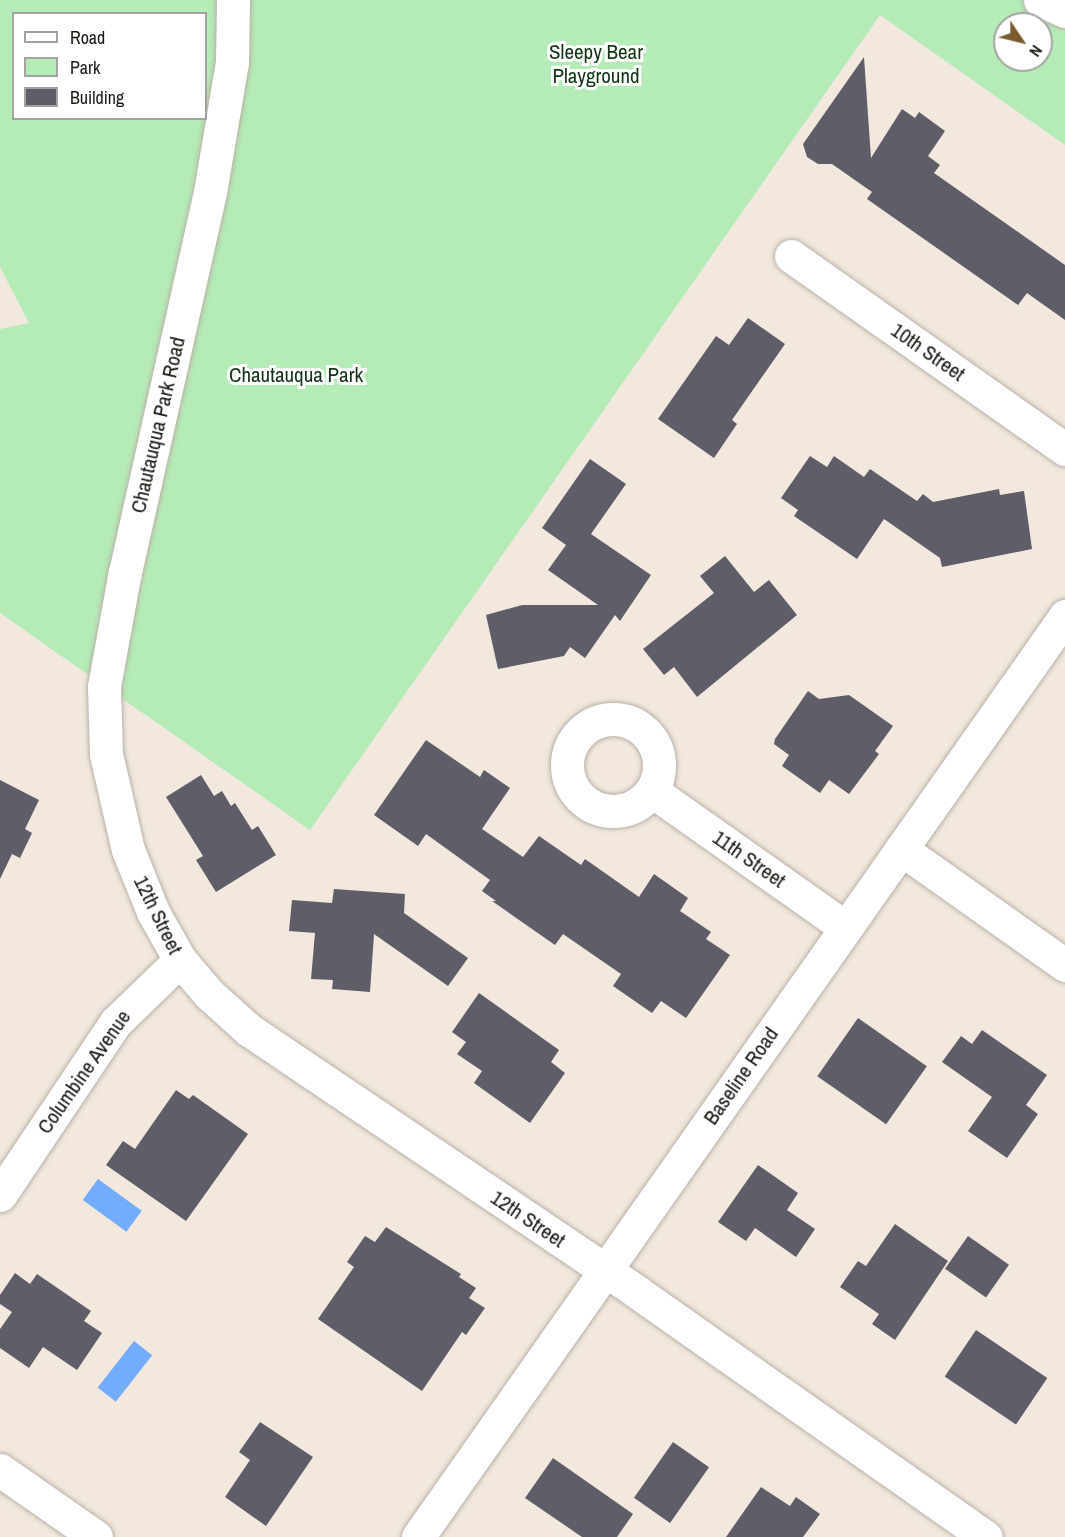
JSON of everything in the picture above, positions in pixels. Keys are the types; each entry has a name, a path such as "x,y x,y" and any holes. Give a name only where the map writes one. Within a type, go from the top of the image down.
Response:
{"street":[{"name":"Chautauqua Park Road","path":"128,850 106,754 104,687 125,571 210,192 232,62 233,0"},
{"path":"1040,0 1065,11"},
{"name":"10th Street","path":"791,256 1065,449"},
{"name":"Baseline Road","path":"418,1537 1065,616"},
{"name":"11th Street","path":"652,791 846,928"},
{"path":"902,849 1065,965"},
{"name":"12th Street","path":"128,850 153,912 180,960 209,994 249,1030 606,1270 986,1537"},
{"name":"Columbine Avenue","path":"0,1195 116,1022 180,960"},
{"path":"0,1470 96,1537"}],"green space":[{"name":"Chautauqua Park","path":"0,0 1065,0 1065,145 880,15 310,830 0,613 0,329 29,323 0,267"}],"water":[{"path":"98,1179 142,1211 126,1232 83,1200"},
{"path":"134,1341 152,1355 116,1402 98,1387"}],"building":[{"path":"864,57 871,158 902,109 915,118 919,112 945,131 928,156 940,165 934,173 1065,265 1065,320 1027,293 1018,305 867,199 872,192 832,164 818,164 807,157 803,144"},
{"path":"748,318 785,344 732,420 737,424 714,458 658,419 716,336 729,345"},
{"path":"810,456 827,467 834,456 864,477 870,469 917,501 923,494 933,502 999,489 1000,495 1024,491 1032,549 942,567 940,558 884,519 857,559 794,516 798,510 781,498"},
{"path":"590,459 626,484 591,534 651,575 620,621 615,615 585,658 570,647 564,656 498,669 486,615 522,605 598,605 548,570 566,545 542,528"},
{"path":"725,556 754,592 769,580 797,615 697,697 674,667 664,675 643,649 714,593 700,576"},
{"path":"808,691 819,699 849,695 893,726 875,751 879,754 849,794 829,780 820,793 782,766 789,755 774,744 775,739"},
{"path":"426,740 480,777 484,770 510,788 482,829 523,857 539,836 581,865 585,859 639,897 654,874 688,898 680,911 711,932 706,939 730,955 686,1018 661,1001 652,1013 613,986 621,974 563,934 555,945 492,901 496,901 482,891 490,880 426,834 418,846 374,815"},
{"path":"201,775 214,796 222,791 231,806 235,803 252,830 258,826 276,855 216,892 196,860 203,856 166,797"},
{"path":"0,780 39,800 25,829 32,833 20,858 12,854 0,879"},
{"path":"334,889 405,894 404,913 468,958 448,986 374,934 370,992 332,989 333,980 311,979 315,933 289,931 292,900 332,903"},
{"path":"479,993 559,1050 551,1062 565,1073 530,1123 474,1083 482,1071 457,1054 466,1042 452,1032"},
{"path":"858,1018 927,1066 886,1124 817,1076"},
{"path":"982,1030 1047,1075 1026,1105 1038,1114 1007,1158 968,1131 992,1097 942,1062 961,1036 972,1044"},
{"path":"176,1090 189,1099 193,1095 248,1134 186,1221 106,1165 123,1141 135,1149"},
{"path":"758,1165 798,1193 787,1210 815,1229 796,1257 755,1228 746,1241 718,1222"},
{"path":"895,1224 948,1261 895,1340 872,1324 879,1314 840,1287 858,1261 866,1266"},
{"path":"386,1227 461,1274 459,1277 476,1288 469,1298 485,1308 466,1335 462,1332 422,1391 318,1319 354,1267 347,1262 365,1236 375,1242"},
{"path":"968,1236 1009,1265 986,1297 945,1269"},
{"path":"15,1273 30,1284 37,1274 91,1311 84,1321 102,1333 77,1370 43,1347 29,1368 0,1348 0,1329 12,1312 0,1304 0,1295"},
{"path":"976,1330 1047,1378 1016,1425 945,1376"},
{"path":"260,1422 313,1457 266,1526 225,1497 250,1460 239,1452"},
{"path":"673,1442 709,1467 670,1523 634,1498"},
{"path":"553,1458 633,1514 617,1537 582,1537 525,1498"},
{"path":"761,1487 790,1506 796,1497 820,1514 803,1537 726,1537"}],"park label":[{"name":"Sleepy Bear Playground","path":"596,64"}]}
